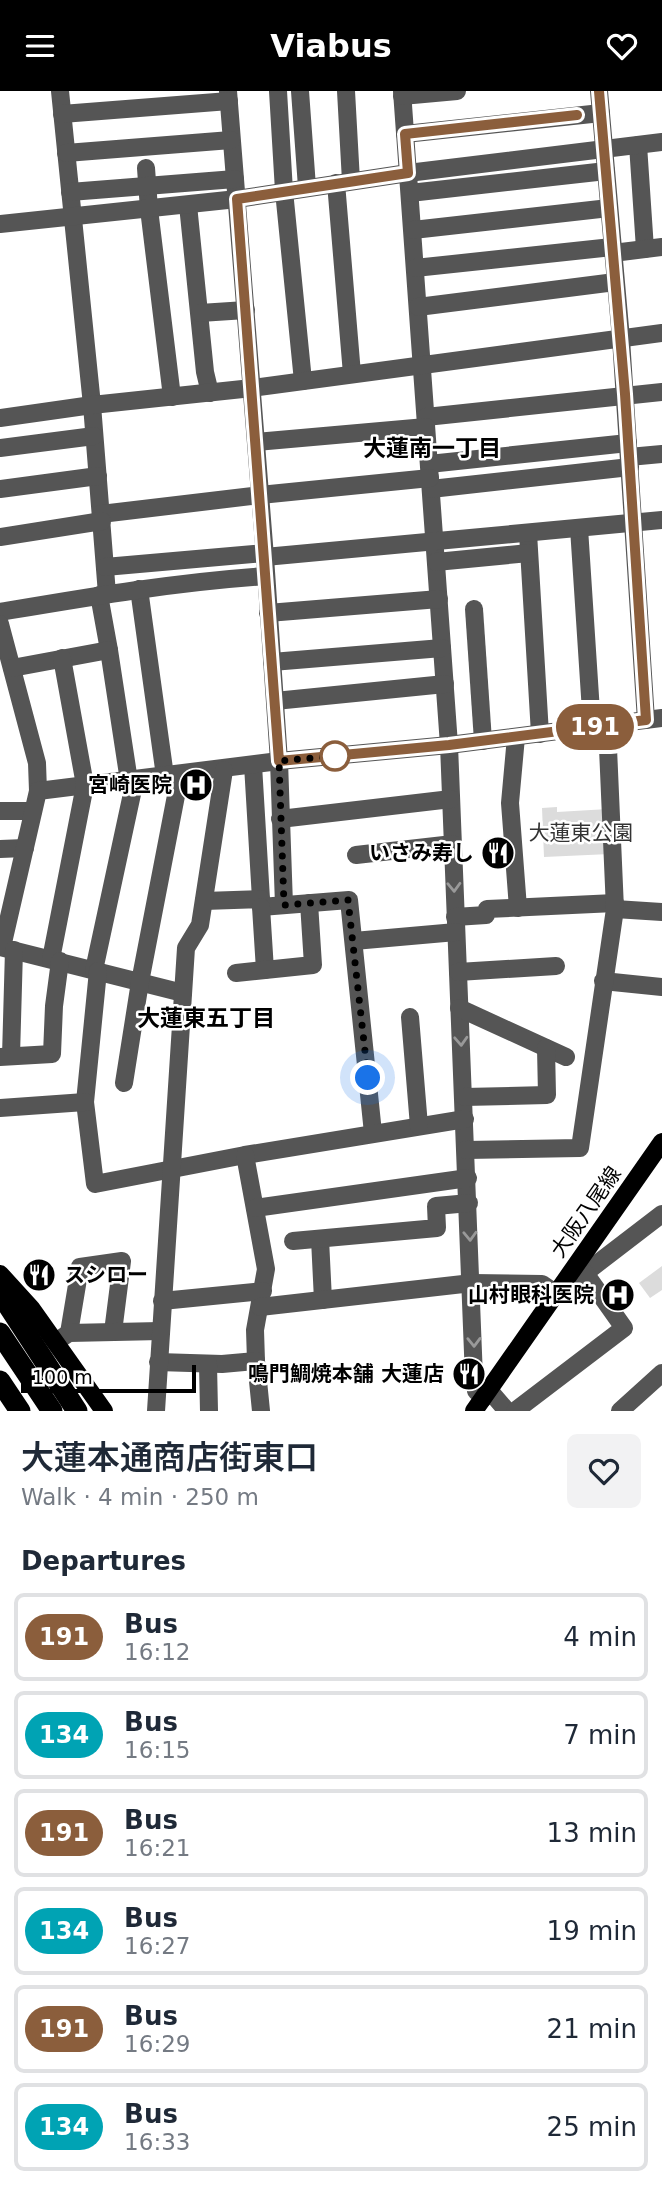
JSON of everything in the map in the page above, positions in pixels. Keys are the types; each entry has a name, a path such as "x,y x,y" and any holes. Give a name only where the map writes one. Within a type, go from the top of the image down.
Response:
{"highway":[{"path":"0,1293 77,1411"},
{"path":"0,1333 52,1411"},
{"path":"0,1381 20,1411"}],"main road":[{"name":"大阪八尾線","path":"482,1399 662,1142"},
{"path":"0,1276 62,1337 104,1411"},
{"path":"0,1276 87,1411"}],"street":[{"path":"60,91 92,405 105,567 103,594 109,650 132,781 96,971 85,1102 95,1184 245,1155 465,1119"},
{"path":"278,91 284,191 303,381"},
{"path":"300,91 307,187"},
{"path":"346,91 344,182 352,374"},
{"path":"457,91 402,93 449,745 476,1391 482,1399 507,1411"},
{"path":"38,791 654,719 633,523 621,339 599,91"},
{"path":"62,114 229,96 275,701 284,905"},
{"path":"405,134 601,113"},
{"path":"66,153 231,140"},
{"path":"0,224 237,199 408,173 662,142"},
{"path":"415,268 654,248 638,145"},
{"path":"410,194 606,171"},
{"path":"70,192 146,177 234,179"},
{"path":"146,177 172,397"},
{"path":"188,205 205,372 210,393"},
{"path":"413,230 609,208"},
{"path":"418,307 615,282"},
{"path":"200,313 246,310"},
{"path":"0,418 252,388 662,333"},
{"path":"256,442 662,391"},
{"path":"0,447 94,436"},
{"path":"0,537 101,517 260,495 662,454"},
{"path":"430,477 629,456"},
{"path":"0,489 98,476"},
{"path":"105,567 435,542 662,520"},
{"path":"466,1150 580,1148 615,906 600,726 579,528"},
{"path":"528,533 540,734"},
{"path":"436,562 529,553"},
{"path":"0,612 196,581 266,576"},
{"path":"124,1083 173,776 139,589"},
{"path":"268,613 439,599"},
{"path":"474,609 483,741"},
{"path":"0,624 37,763 38,791 25,848 8,889 4,941 6,1056 52,1053 55,960 85,785 62,659"},
{"path":"272,662 442,648"},
{"path":"12,668 109,650"},
{"path":"275,701 445,684"},
{"path":"516,737 510,803 518,908"},
{"path":"253,765 265,971"},
{"path":"156,1411 186,947 200,925 224,770"},
{"path":"280,819 451,799"},
{"path":"0,811 33,811"},
{"path":"356,855 453,843"},
{"path":"0,849 25,848"},
{"path":"204,901 284,905 348,900 355,941 373,1133"},
{"path":"236,973 313,965 309,903"},
{"path":"355,941 456,925 486,915 487,909 615,906 662,912"},
{"path":"4,941 55,960 183,993"},
{"path":"458,972 556,966"},
{"path":"603,981 662,987"},
{"path":"459,1008 566,1057"},
{"path":"410,1017 419,1126"},
{"path":"464,1097 547,1095 546,1048"},
{"path":"0,1108 85,1102"},
{"path":"245,1155 266,1269 255,1330 261,1411"},
{"path":"255,1208 468,1178"},
{"path":"293,1241 437,1228 436,1206 469,1203"},
{"path":"162,1301 323,1300 472,1283 542,1284 560,1287 585,1273 660,1218"},
{"path":"320,1239 323,1300"},
{"path":"113,1332 122,1261 80,1267 62,1337 160,1331"},
{"path":"515,1411 624,1328 585,1273"},
{"path":"158,1362 208,1364 256,1361"},
{"path":"208,1364 209,1411"},
{"path":"620,1411 662,1373"}],"green space":[{"name":"大蓮東公園","path":"557,807 557,812 608,809 610,854 544,857 542,808"},
{"path":"662,1266 662,1290 650,1298 639,1283"}],"bus line":[{"name":"191","path":"577,115 405,134 408,173 237,199 279,761 449,745 646,720 625,394 599,91"}],"place":[{"name":"宮崎医院","path":"196,785"},
{"name":"いさみ寿し","path":"498,853"},
{"name":"スシロー","path":"39,1275"},
{"name":"山村眼科医院","path":"618,1295"},
{"name":"鳴門鯛焼本舗 大蓮店","path":"469,1374"}],"district":[{"name":"大蓮南一丁目","path":"432,448"},
{"name":"大蓮東五丁目","path":"206,1018"}],"route":[{"path":"335,756 279,761 284,905 348,900 355,941 368,1078"}]}
